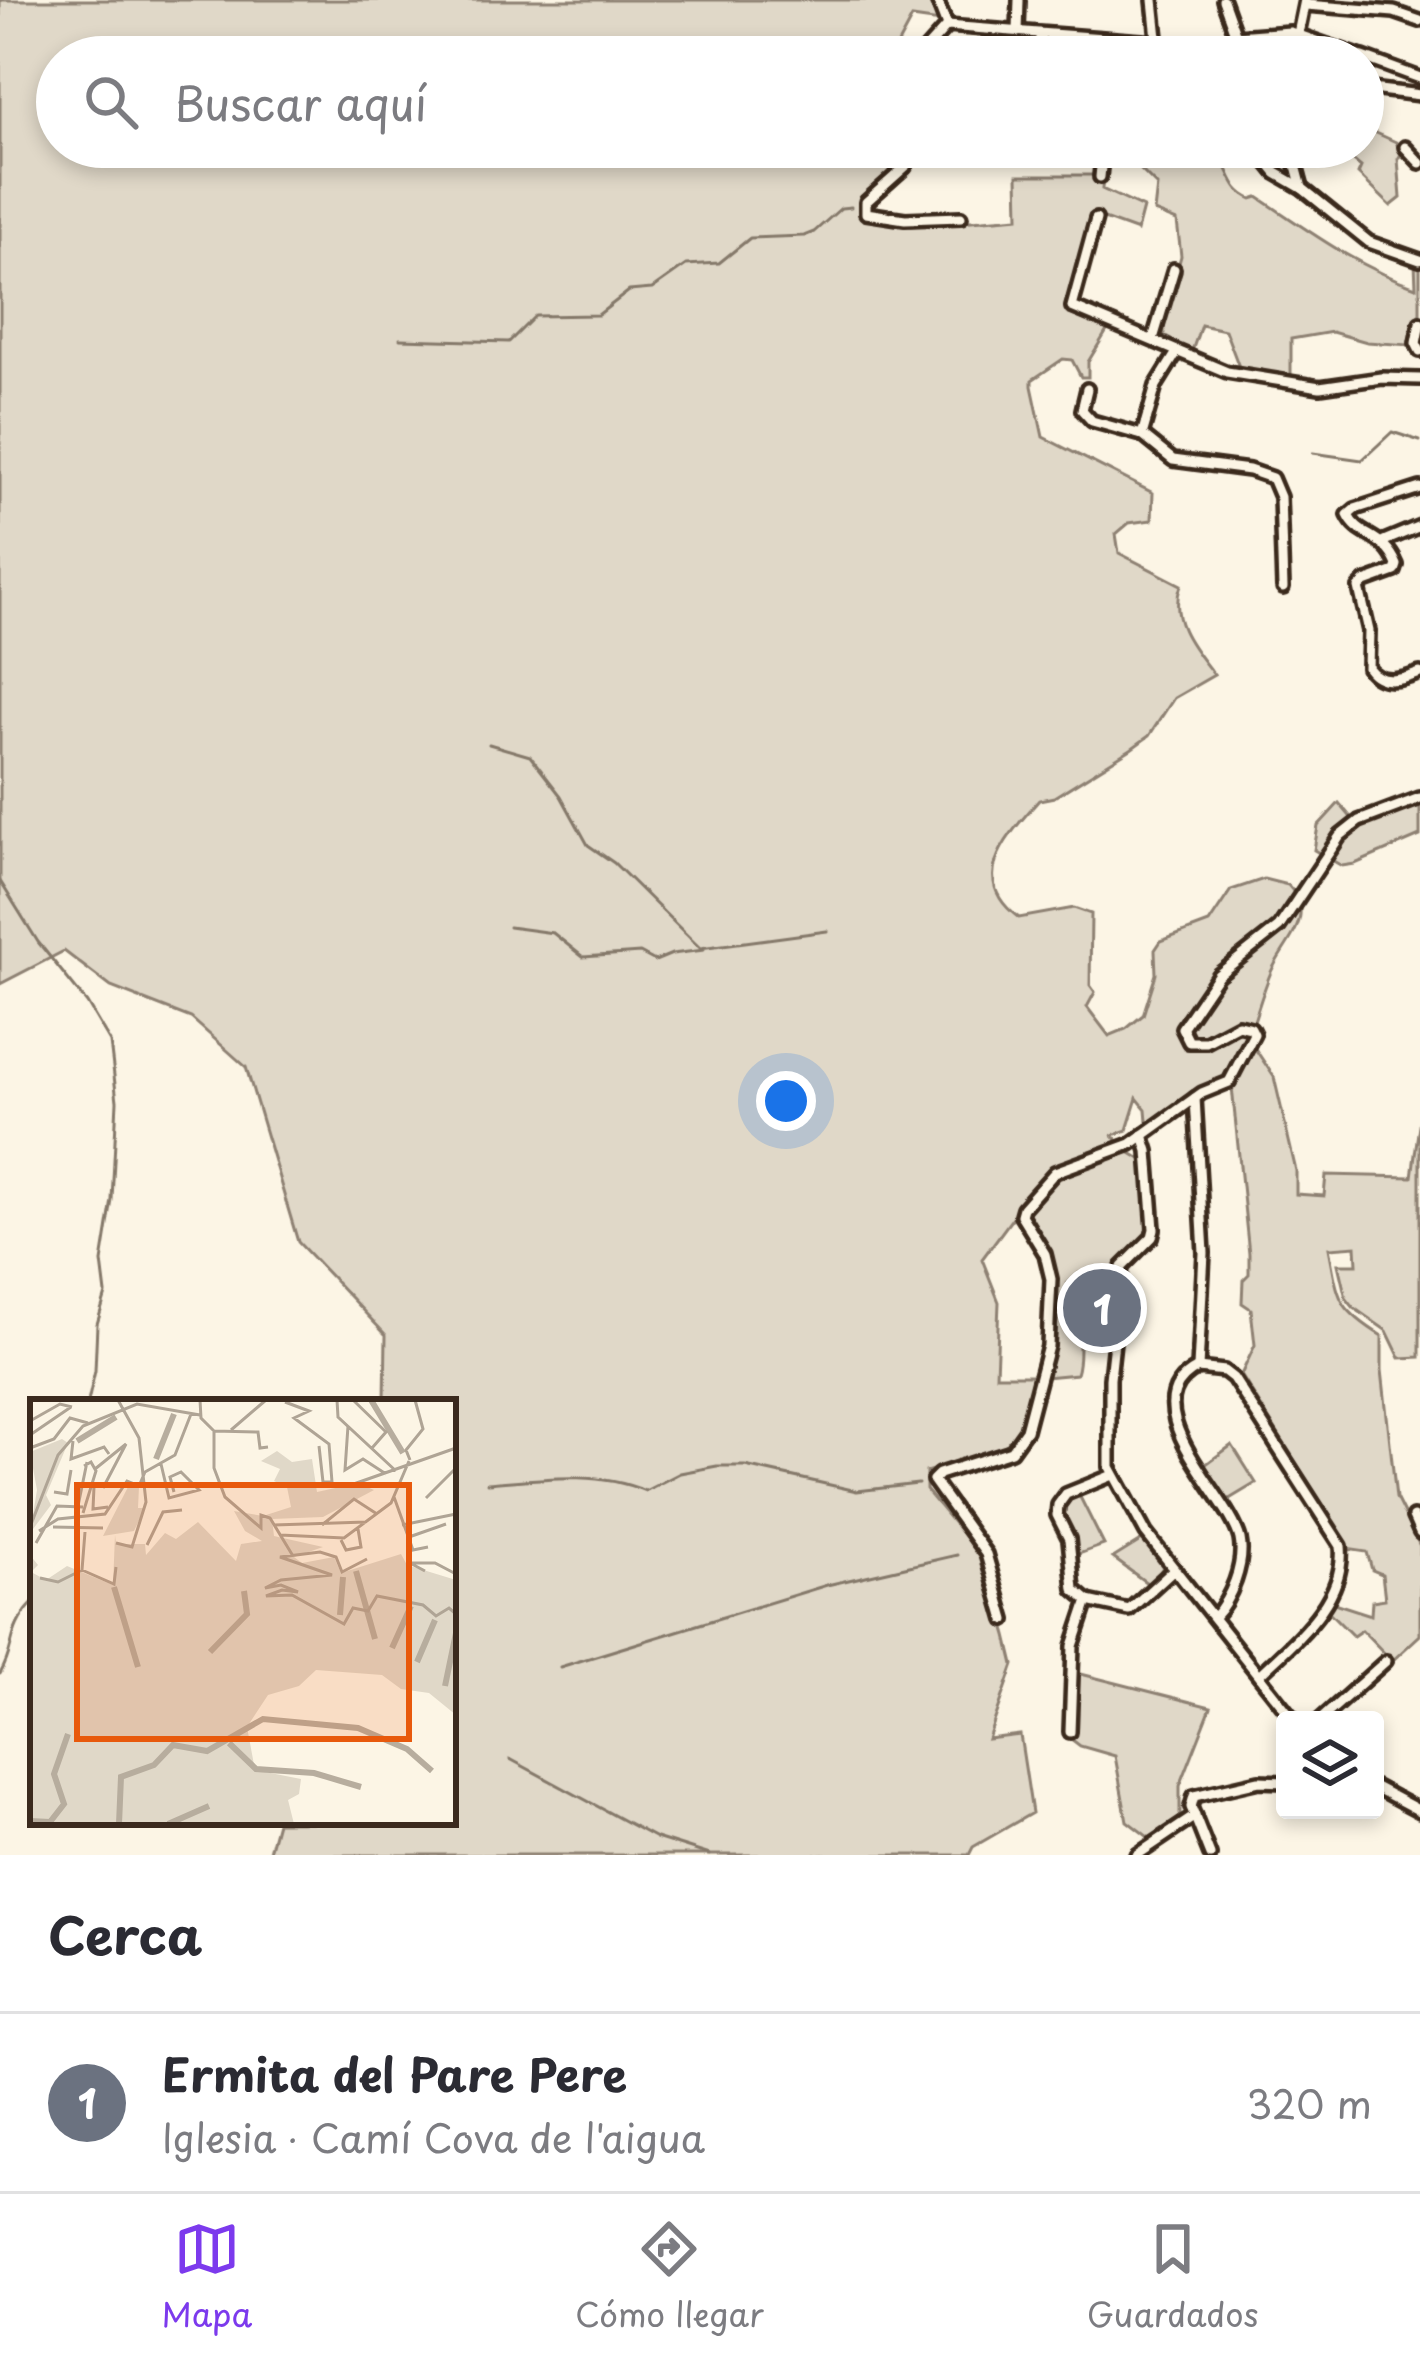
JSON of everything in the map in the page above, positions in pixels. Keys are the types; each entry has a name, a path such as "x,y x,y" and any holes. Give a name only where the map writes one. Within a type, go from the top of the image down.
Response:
{"street":[{"path":"937,0 947,26"},
{"path":"1018,32 1019,0"},
{"path":"1153,0 1155,36"},
{"path":"1223,0 1236,36 1265,32 1304,36"},
{"path":"1298,34 1305,3 1394,12 1420,21"},
{"path":"947,26 1055,36"},
{"path":"938,36 947,26"},
{"path":"1384,65 1420,78"},
{"path":"1384,91 1420,95"},
{"path":"1405,147 1420,163"},
{"path":"904,168 866,202 865,211 905,219 961,217"},
{"path":"1100,177 1101,168"},
{"path":"1272,168 1369,242 1420,260"},
{"path":"1297,168 1302,188"},
{"path":"1096,219 1070,305 1227,372 1320,387 1382,378 1420,379"},
{"path":"1154,339 1174,269"},
{"path":"1420,323 1415,343 1420,351"},
{"path":"1142,435 1156,386 1177,352"},
{"path":"1088,389 1082,406 1087,418 1142,435 1173,460 1249,470 1272,478 1280,497 1283,588"},
{"path":"1420,488 1348,513 1349,522 1384,541 1397,569 1359,588 1369,631 1368,668 1388,680 1420,674"},
{"path":"1384,541 1420,526"},
{"path":"1006,1620 986,1554 933,1480 1011,1451 1026,1430 1050,1337 1051,1279 1045,1254 1021,1215 1023,1208 1055,1172 1126,1146 1195,1098 1234,1078 1254,1034 1246,1024 1206,1042 1189,1042 1184,1034 1188,1018 1218,975 1279,927 1326,852 1345,831 1420,798"},
{"path":"1195,1098 1204,1252 1198,1368 1180,1386 1175,1419 1198,1471 1234,1524 1241,1548 1239,1570 1214,1617"},
{"path":"1143,1135 1153,1234 1121,1267 1110,1378 1113,1474 1146,1533 1287,1711"},
{"path":"1126,1146 1149,1163"},
{"path":"1198,1368 1224,1371 1234,1378 1341,1546 1339,1569 1319,1615 1259,1675"},
{"path":"1113,1474 1066,1494 1057,1509 1070,1544 1071,1583 1088,1601 1133,1610 1174,1569"},
{"path":"1413,1517 1420,1533"},
{"path":"1070,1732 1072,1646 1088,1601"},
{"path":"1330,1711 1386,1661"},
{"path":"1210,1855 1191,1807 1194,1796 1259,1781 1276,1782"},
{"path":"1384,1792 1420,1811"},
{"path":"1136,1855 1195,1816"}],"shaded area":[{"path":"0,0 932,0 940,22 912,18 902,36 36,36 36,168 896,168 859,208 863,217 911,226 1019,217 1018,175 1096,175 1103,178 1102,189 1143,208 1137,231 1093,215 1065,306 1067,313 1108,329 1088,362 1088,377 1081,377 1072,360 1063,359 1032,380 1032,386 1043,437 1153,493 1152,520 1129,523 1116,534 1119,553 1181,585 1180,622 1214,675 1174,698 1149,736 1131,749 1054,797 1039,800 997,857 995,888 1019,918 1074,908 1091,914 1090,985 1095,992 1087,1007 1109,1036 1143,1015 1156,974 1155,950 1161,941 1209,923 1231,890 1264,879 1288,885 1296,897 1300,908 1296,929 1271,972 1248,1038 1274,1077 1296,1171 1296,1194 1324,1196 1326,1175 1412,1177 1420,1117 1420,1357 1400,1358 1387,1331 1346,1298 1338,1264 1357,1264 1356,1246 1329,1248 1347,1309 1382,1336 1396,1498 1420,1546 1420,1635 1392,1661 1362,1630 1353,1636 1327,1610 1331,1602 1371,1615 1372,1601 1385,1599 1382,1574 1372,1570 1367,1552 1346,1549 1241,1375 1255,1345 1251,1309 1242,1303 1249,1254 1232,1087 1200,1100 1152,1132 1148,1132 1146,1109 1137,1098 1127,1130 1113,1135 1144,1161 1148,1232 1121,1259 1117,1279 1079,1273 1067,1284 1074,1304 1093,1300 1091,1316 1080,1327 1076,1374 1045,1377 1057,1328 1056,1289 1043,1239 1019,1209 982,1259 999,1302 996,1375 1033,1375 1019,1434 1009,1448 926,1472 926,1490 985,1561 1014,1665 988,1739 1020,1735 1032,1813 973,1847 969,1855 268,1855 276,1825 456,1825 456,1399 385,1399 386,1335 298,1242 246,1067 191,1018 111,987 64,951 0,984"},
{"path":"1384,137 1396,142 1401,154 1401,198 1391,206 1358,174 1361,168 1384,168"},
{"path":"1139,168 1227,168 1246,196 1258,197 1394,279 1416,287 1415,262 1420,264 1420,314 1414,320 1409,345 1367,342 1332,332 1291,339 1291,376 1239,367 1225,330 1201,325 1192,351 1164,336 1164,317 1181,256 1177,221 1154,212 1157,186"},
{"path":"1339,803 1359,827 1420,804 1420,836 1342,866 1314,850 1318,826"},
{"path":"1232,1445 1256,1483 1226,1501 1202,1467"},
{"path":"1079,1495 1104,1545 1076,1555 1064,1517 1066,1502"},
{"path":"1142,1540 1163,1567 1151,1586 1113,1558"},
{"path":"1077,1673 1211,1707 1180,1786 1180,1820 1152,1840 1127,1821 1115,1756 1071,1739"}],"waterway":[{"path":"400,339 509,342 535,316 598,315 629,291 652,289 686,265 719,263 750,238 804,236 841,208 851,207"},
{"path":"1313,453 1362,460 1392,432 1420,441"},
{"path":"489,744 530,756 561,796 588,845 614,863 700,948 827,931"},
{"path":"0,881 110,1042 117,1101 112,1200 102,1262 106,1294 97,1324 89,1399"},
{"path":"509,927 553,933 583,957 640,953 655,961 704,950"},
{"path":"487,1483 588,1478 645,1491 680,1473 745,1466 857,1491 918,1484"},
{"path":"560,1667 827,1585 957,1555"},
{"path":"0,1674 15,1630 30,1607"},
{"path":"510,1759 656,1838 710,1855"}],"place":[{"name":"Ermita del Pare Pere","path":"1102,1308"}]}
